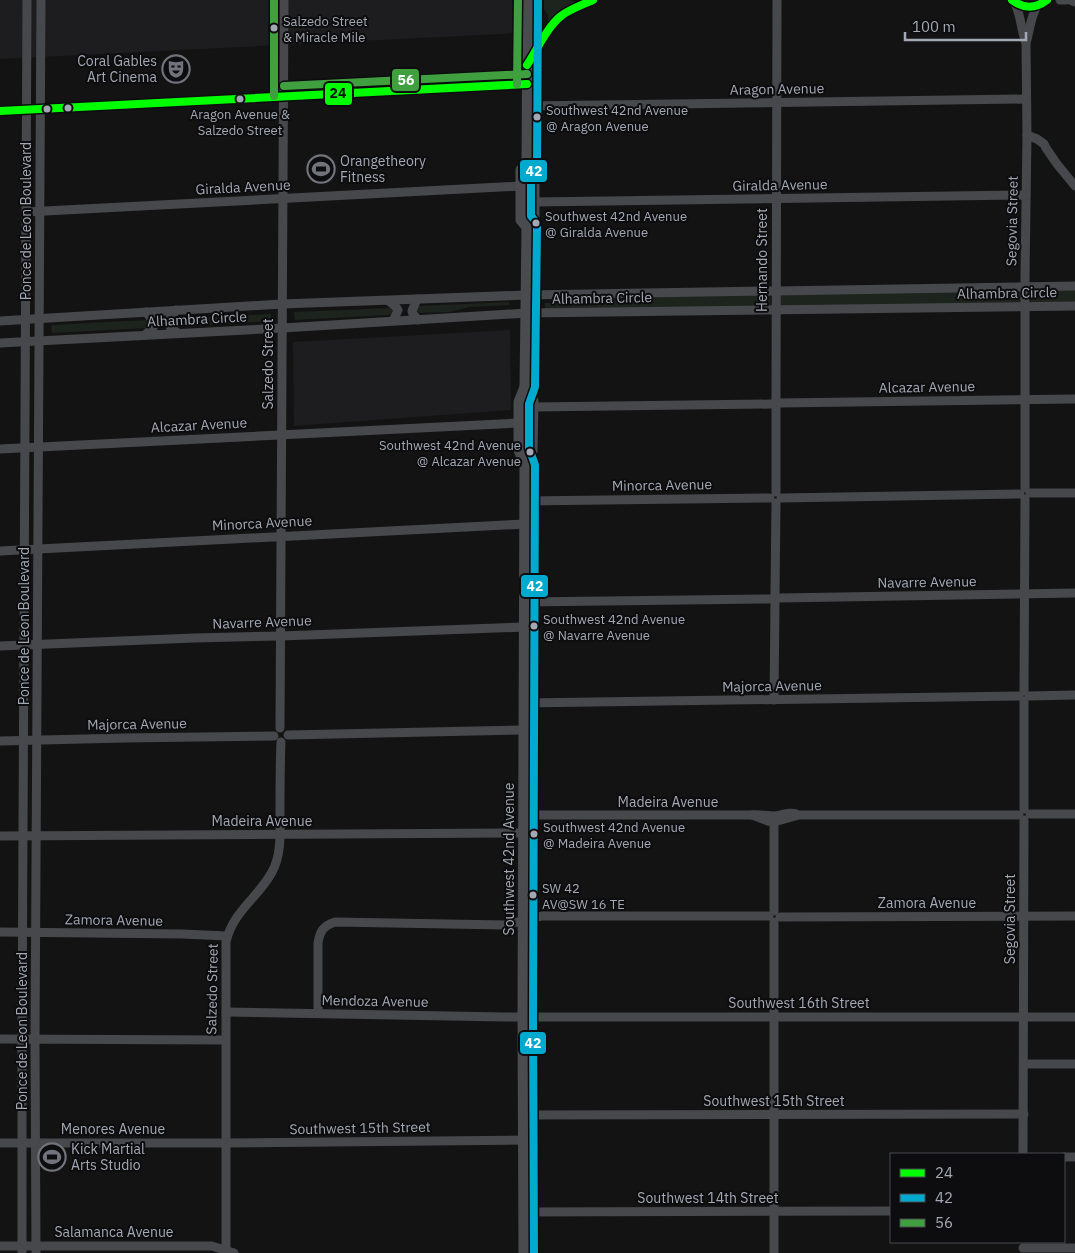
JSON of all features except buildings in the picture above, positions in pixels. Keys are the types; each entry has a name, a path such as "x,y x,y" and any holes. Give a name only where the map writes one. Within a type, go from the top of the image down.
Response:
{"main road":[{"name":"Southwest 42nd Avenue","path":"528,0 527,164 521,170 521,220 531,224"},
{"name":"Southwest 42nd Avenue","path":"526,465 520,450 519,402 525,387 527,295 534,202 534,169 527,164"},
{"name":"Southwest 42nd Avenue","path":"524,1253 525,501 526,465 532,452 533,407 533,401 525,387"},
{"path":"519,423 526,434 526,447 532,452"}],"street":[{"name":"Ponce de Leon Boulevard","path":"22,1250 27,0"},
{"name":"Ponce de Leon Boulevard","path":"36,1250 35,1040 41,0"},
{"name":"Salzedo Street","path":"280,728 284,0"},
{"path":"527,65 552,25 572,9 592,0"},
{"name":"Hernando Street","path":"774,700 777,0"},
{"path":"1014,1 1028,7 1037,6 1047,0 1051,0"},
{"path":"1060,0 1066,0"},
{"path":"1070,0 1075,2"},
{"name":"Segovia Street","path":"1014,1 1026,43"},
{"name":"Segovia Street","path":"1023,1153 1026,43 1032,16 1037,6"},
{"path":"0,110 527,84"},
{"name":"Aragon Avenue","path":"527,106 1026,99"},
{"path":"1026,139 1034,137 1041,141 1061,170 1075,186"},
{"name":"Giralda Avenue","path":"26,212 521,186"},
{"name":"Giralda Avenue","path":"534,202 1026,195"},
{"name":"Alhambra Circle","path":"0,321 282,304 527,295 1075,286"},
{"path":"417,299 412,310 418,320"},
{"path":"389,301 398,310 393,321"},
{"name":"Alhambra Circle","path":"0,343 527,313 1075,306"},
{"path":"176,310 168,324 178,333"},
{"path":"145,335 153,328 154,322 146,312"},
{"name":"Alcazar Avenue","path":"533,407 1075,399"},
{"name":"Alcazar Avenue","path":"0,449 519,423"},
{"name":"Minorca Avenue","path":"525,501 1075,493"},
{"name":"Minorca Avenue","path":"0,551 525,524"},
{"name":"Navarre Avenue","path":"525,602 1075,594"},
{"name":"Navarre Avenue","path":"0,646 202,637 525,627"},
{"name":"Majorca Avenue","path":"524,703 1075,695"},
{"path":"280,728 285,729 288,735 287,739 278,739 276,730 280,728"},
{"path":"288,735 524,730"},
{"name":"Salzedo Street","path":"229,1252 225,1040 227,936 238,915 273,872 278,858 280,835 278,739"},
{"name":"Majorca Avenue","path":"0,741 278,739"},
{"path":"774,1253 774,819 799,815 1075,814"},
{"name":"Madeira Avenue","path":"524,815 752,816 768,822 774,819"},
{"name":"Madeira Avenue","path":"0,836 524,834"},
{"name":"Zamora Avenue","path":"318,1013 317,951 319,937 323,928 330,923 340,921 505,925 542,916 1075,916"},
{"name":"Zamora Avenue","path":"0,932 227,936"},
{"name":"Mendoza Avenue","path":"226,1012 523,1017"},
{"name":"Southwest 16th Street","path":"523,1017 1075,1017"},
{"path":"0,1039 225,1040"},
{"path":"1024,1064 1075,1064"},
{"name":"Southwest 15th Street","path":"523,1114 1024,1114"},
{"name":"Southwest 15th Street","path":"226,1143 524,1140"},
{"name":"Menores Avenue","path":"0,1143 226,1143"},
{"name":"Southwest 14th Street","path":"524,1212 890,1211"},
{"name":"Salamanca Avenue","path":"0,1246 22,1250 212,1246 229,1252"},
{"path":"1023,1248 1075,1248"}],"shaded area":[{"path":"0,0 518,0 518,33 0,59"},
{"path":"544,0 570,0 577,2 558,13 548,23 548,15 544,9"},
{"path":"1075,289 1075,302 1031,303 1031,290"},
{"path":"1020,290 1020,303 780,306 779,295"},
{"path":"770,294 771,306 545,310 545,303 577,302 588,299"},
{"path":"509,302 509,305 469,307 450,312 419,313 416,310 419,306"},
{"path":"390,308 393,311 390,315 295,320 294,312"},
{"path":"271,314 271,321 176,327 172,323 175,319"},
{"path":"147,320 150,326 148,328 52,333 51,325"},
{"path":"510,330 511,410 294,426 293,342"}],"transit line":[{"name":"56","path":"274,0 274,96"},
{"name":"56","path":"517,84 518,0"},
{"name":"42","path":"534,1253 535,465 529,448 529,404 535,387 537,227 536,222 531,216 531,174 536,169 537,164 538,0"},
{"name":"24","path":"527,65 547,32 561,16 593,0"},
{"name":"24","path":"1012,0 1030,7 1047,0"},
{"name":"56","path":"284,86 527,74"},
{"name":"24","path":"0,111 527,84"}],"place":[{"name":"Salzedo Street & Miracle Mile","path":"274,28"},
{"name":"Coral Gables Art Cinema","path":"176,69"},
{"name":"Aragon Avenue & Salzedo Street","path":"240,99"},
{"name":"Southwest 42nd Avenue @ Aragon Avenue","path":"537,117"},
{"name":"Orangetheory Fitness","path":"321,169"},
{"name":"Southwest 42nd Avenue @ Giralda Avenue","path":"536,223"},
{"name":"Southwest 42nd Avenue @ Alcazar Avenue","path":"530,452"},
{"name":"Southwest 42nd Avenue @ Navarre Avenue","path":"534,626"},
{"name":"Southwest 42nd Avenue @ Madeira Avenue","path":"534,834"},
{"name":"SW 42 AV@SW 16 TE","path":"533,895"},
{"name":"Kick Martial Arts Studio","path":"52,1157"}]}
